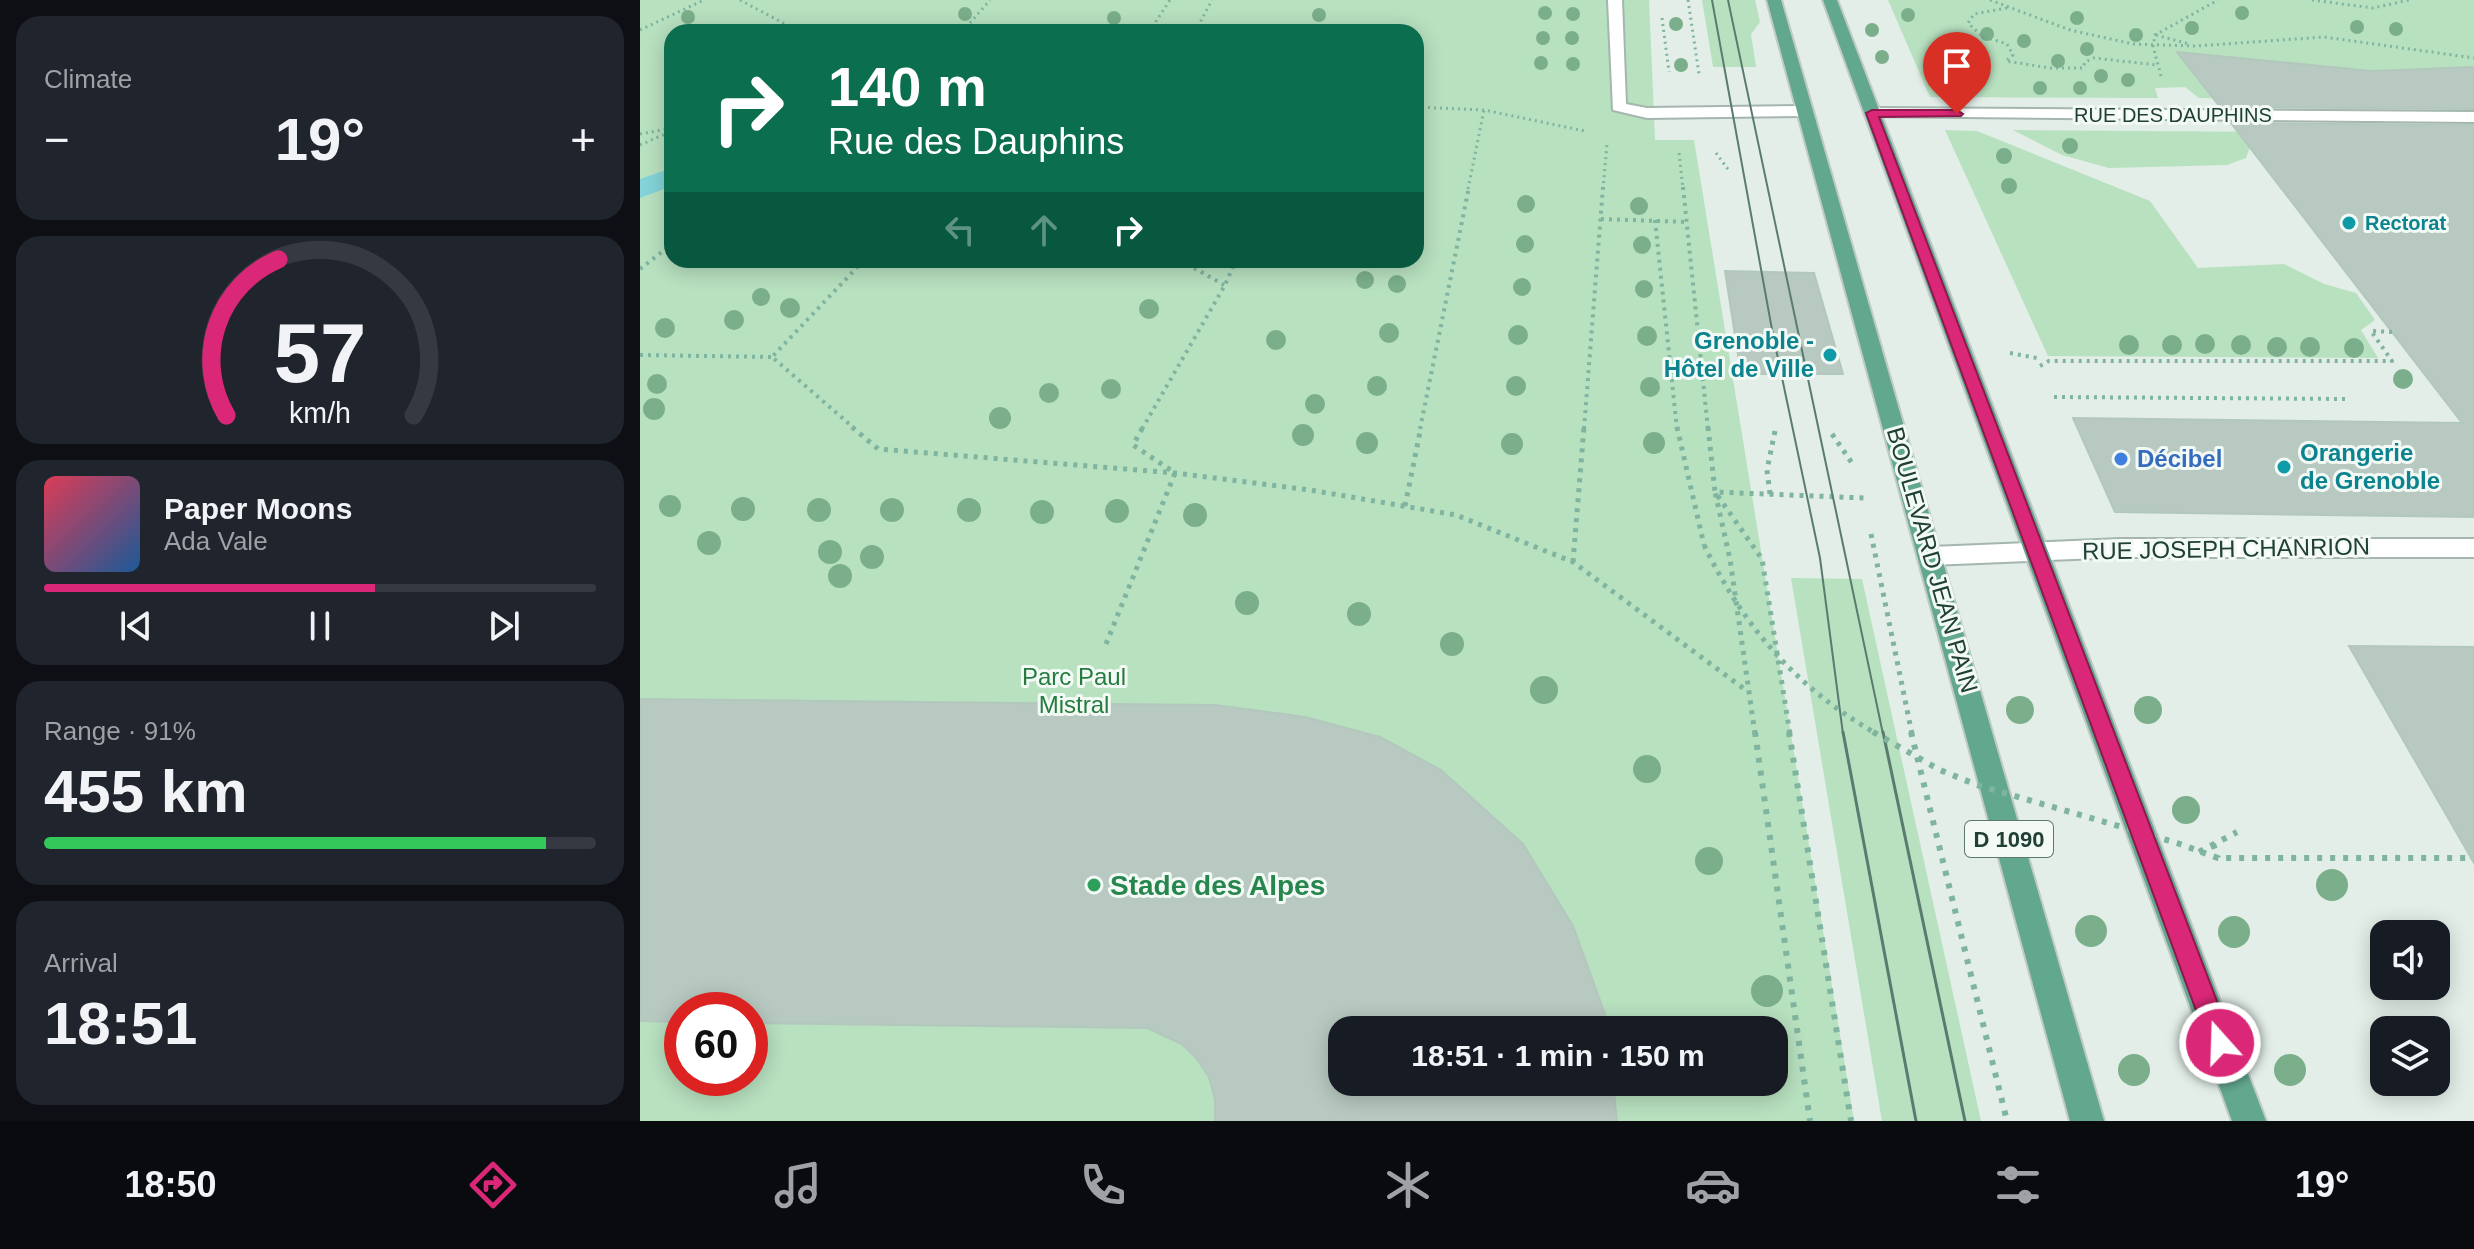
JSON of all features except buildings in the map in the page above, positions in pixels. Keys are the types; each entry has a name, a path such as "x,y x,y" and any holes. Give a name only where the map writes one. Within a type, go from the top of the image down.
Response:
{"main road":[{"name":"BOULEVARD JEAN PAIN","path":"1774,0 2087,1121"},
{"path":"1830,0 2249,1121"}],"street":[{"path":"1615,0 1618,107 1647,113 1805,111"},
{"name":"RUE DES DAUPHINS","path":"1872,113 2474,117"},
{"name":"RUE JOSEPH CHANRION","path":"1931,556 2211,547 2474,548"}],"path":[{"path":"640,30 704,0"},
{"path":"740,0 785,24"},
{"path":"969,24 990,0"},
{"path":"1154,24 1170,0"},
{"path":"1199,24 1212,0"},
{"path":"1688,0 1704,111 1677,140 1715,492 1730,559 1810,1121"},
{"path":"1990,0 2094,36 2153,46 2197,46 2272,37 2326,37 2441,58 2474,58"},
{"path":"2155,35 2218,0"},
{"path":"2312,0 2373,8 2409,0"},
{"path":"2008,7 1974,14 1968,23 1982,36 2007,44 2013,55 2006,61 2063,69 2083,68 2085,62 2094,58 2157,65"},
{"path":"1661,14 1674,113"},
{"path":"2155,35 2197,46"},
{"path":"2153,46 2155,35"},
{"path":"1424,107 1484,110 1592,132"},
{"path":"1405,506 1484,110"},
{"path":"640,134 664,131"},
{"path":"640,145 664,134"},
{"path":"1573,562 1607,135"},
{"path":"1713,149 1730,172"},
{"path":"1601,219 1687,222"},
{"path":"1655,220 1677,427 1704,545 1727,592 1769,648 1829,703 1903,751 1977,785 2177,843 2218,858 2471,858"},
{"path":"640,269 664,250"},
{"path":"772,357 856,268"},
{"path":"1194,268 1225,285"},
{"path":"1175,473 1133,445 1232,268"},
{"path":"2040,366 2049,361 2392,361 2371,331 2392,332"},
{"path":"2008,353 2037,358"},
{"path":"640,355 772,357 878,449 1175,473 1456,515 1573,562 1747,691"},
{"path":"2054,397 2347,399"},
{"path":"1770,494 1767,470 1775,431"},
{"path":"1832,434 1856,470"},
{"path":"1106,644 1175,473"},
{"path":"1860,484 1866,512"},
{"path":"1715,492 1762,559 1851,1121"},
{"path":"1869,527 1911,730 2007,1121"},
{"path":"2193,855 2237,832"},
{"path":"2213,844 2218,858"}],"green space":[{"name":"Parc Paul Mistral","path":"640,0 1649,0 1655,140 1694,140 1854,1121 640,1121"},
{"path":"1702,0 1755,0 1760,22 1751,34 1756,67 1713,67"},
{"path":"1888,0 2474,0 2474,100 2199,98 2185,87 2155,88 2158,98 1930,97"},
{"path":"1945,130 1977,131 2150,201 2198,268 2284,264 2324,284 2356,293 2375,320 2361,330 2378,358 2048,356"},
{"path":"2013,130 2297,132 2250,147 2246,158 2227,165 2109,168 2062,155"},
{"path":"1791,578 1862,579 1981,1121 1882,1121"}],"water":[{"path":"664,171 664,189 640,198 640,179"}],"tram line":[{"path":"1712,0 1773,335 1820,558 1843,734"},
{"path":"1728,0 1883,734"},
{"path":"1843,732 1916,1121"},
{"path":"1883,732 1965,1121"}],"place":[{"name":"Rectorat","path":"2349,223"},
{"name":"Grenoble - Hôtel de Ville","path":"1830,355"},
{"name":"Décibel","path":"2121,459"},
{"name":"Orangerie de Grenoble","path":"2284,467"},
{"name":"Stade des Alpes","path":"1094,885"}],"route":[{"path":"1957,114 1872,113 2220,1043"}]}
